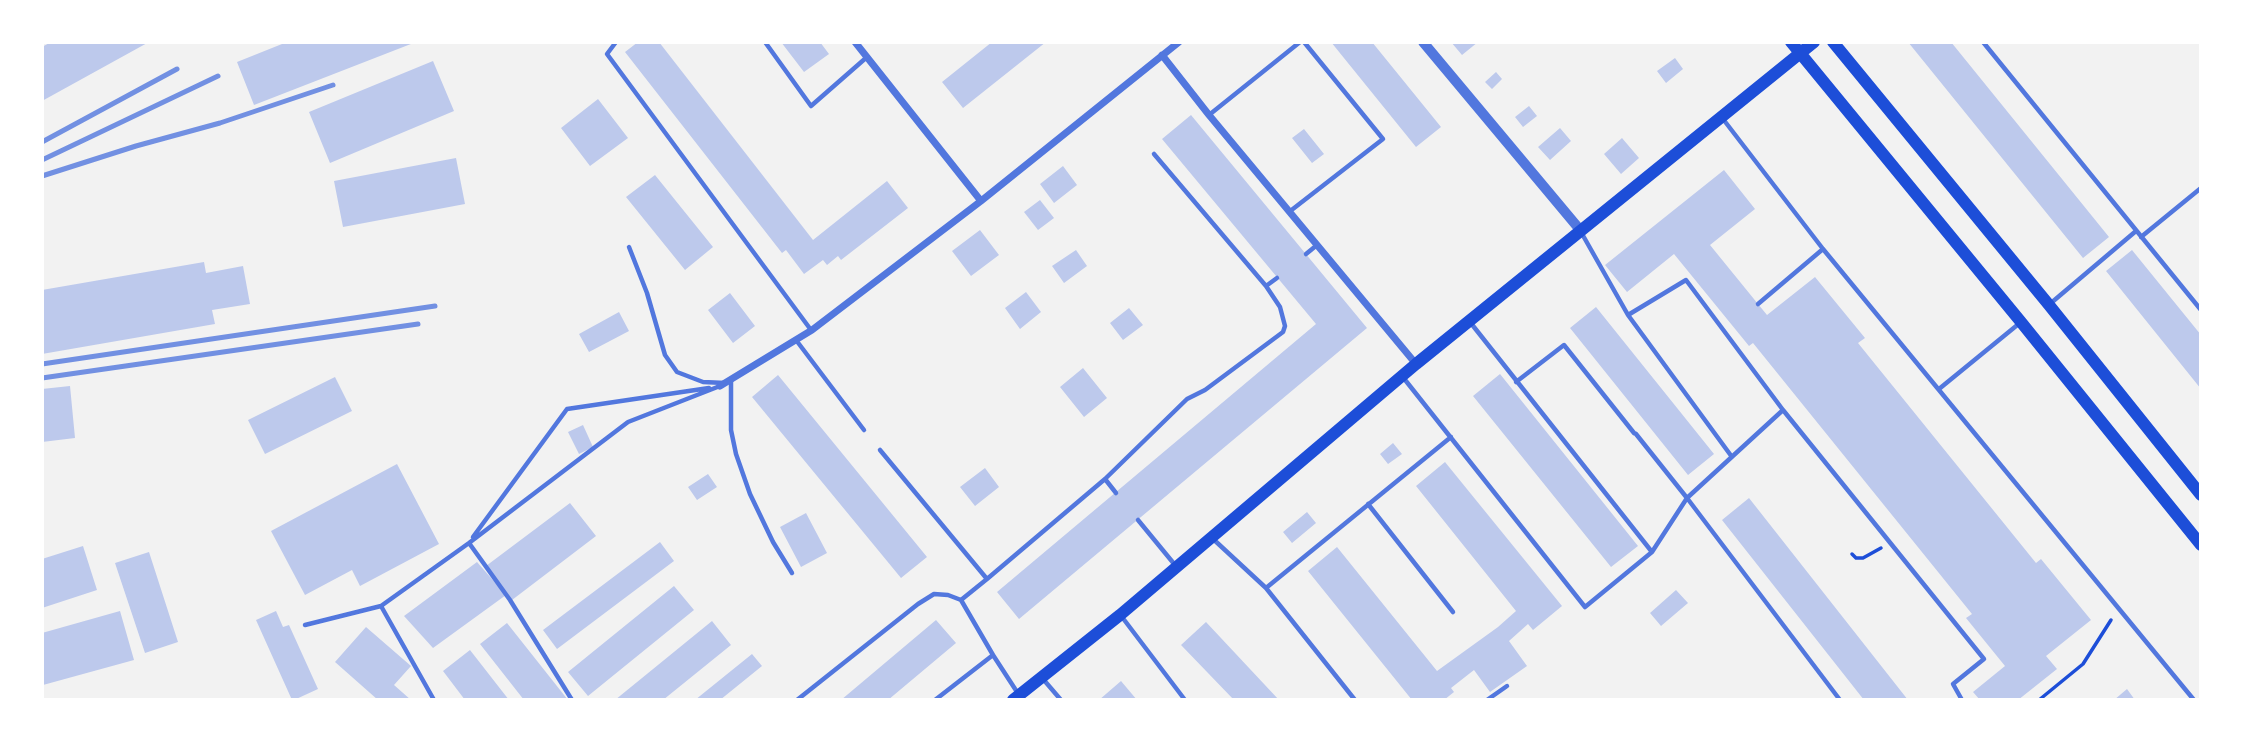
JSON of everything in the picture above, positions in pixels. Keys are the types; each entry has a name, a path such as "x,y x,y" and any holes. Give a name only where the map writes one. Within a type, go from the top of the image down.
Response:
{"main road":[{"path":"1791,42 2201,545"},
{"path":"1016,698 1120,615 1416,364 1814,42"},
{"path":"1833,42 2201,495"}],"street":[{"path":"855,42 981,201"},
{"path":"726,383 812,330 981,201 1179,42"},
{"path":"1423,42 1581,231"},
{"path":"1162,55 1209,116 1416,364"}],"lane":[{"path":"616,42 607,54 812,330"},
{"path":"765,42 811,106 867,57"},
{"path":"1209,116 1302,42 1383,139 1289,212"},
{"path":"1983,42 2201,310"},
{"path":"1722,117 1823,249 2194,700"},
{"path":"961,600 1105,479 1187,399 1205,390 1283,332 1285,326 1280,307 1266,286 1154,154"},
{"path":"2141,237 2201,188"},
{"path":"1581,231 1628,315 1732,457"},
{"path":"2049,305 2136,231"},
{"path":"1306,254 1317,245"},
{"path":"629,247 648,293 665,355 677,372 704,382 726,383"},
{"path":"1758,304 1823,249"},
{"path":"1266,286 1277,278"},
{"path":"1628,315 1686,280 1783,410 1984,659 1954,684 1962,700"},
{"path":"1469,321 1652,552"},
{"path":"1939,389 2021,322"},
{"path":"1725,332 1733,326"},
{"path":"796,340 864,430"},
{"path":"1516,382 1564,345 1686,498 1840,700"},
{"path":"1402,376 1585,607 1652,552 1686,498 1783,410"},
{"path":"468,543 567,409 726,383"},
{"path":"305,625 381,606 628,422 726,383"},
{"path":"726,383 736,454 750,494 773,542 792,573"},
{"path":"1266,588 1451,437"},
{"path":"880,450 987,579"},
{"path":"1105,479 1116,493"},
{"path":"1368,504 1453,612"},
{"path":"1138,520 1177,567"},
{"path":"1212,538 1266,588 1355,700"},
{"path":"468,543 510,600 572,700"},
{"path":"797,700 934,594 961,600 1016,698"},
{"path":"381,606 433,700"},
{"path":"1120,615 1185,700"},
{"path":"935,700 993,655"},
{"path":"1042,677 1060,700"},
{"path":"1487,700 1507,686"}],"path":[{"path":"1852,554 1856,558 1863,558 1889,542"},
{"path":"2039,700 2083,664 2111,620"}],"building":[{"path":"51,42 149,42 42,101 42,47"},
{"path":"287,42 416,42 254,105 237,62"},
{"path":"638,42 659,42 813,240 887,181 908,208 841,260 838,256 827,265 823,260 804,274 786,250 782,253 625,52"},
{"path":"781,42 820,42 829,54 804,72"},
{"path":"992,42 1046,42 963,108 942,82"},
{"path":"1331,42 1372,42 1441,127 1416,147"},
{"path":"1451,42 1478,42 1462,55"},
{"path":"1908,42 1951,42 2109,237 2083,258"},
{"path":"1675,58 1683,69 1666,83 1657,71"},
{"path":"433,61 454,111 330,163 309,112"},
{"path":"1496,72 1502,79 1492,89 1485,82"},
{"path":"598,99 628,138 590,166 561,128"},
{"path":"1529,106 1537,116 1523,127 1515,117"},
{"path":"1191,115 1367,328 1019,619 997,592 1316,324 1162,139"},
{"path":"1560,128 1571,141 1550,160 1538,147"},
{"path":"1304,129 1324,154 1312,163 1292,138"},
{"path":"1622,138 1639,158 1621,174 1604,154"},
{"path":"456,158 465,204 343,227 334,181"},
{"path":"1063,166 1077,185 1054,203 1040,184"},
{"path":"1724,170 1755,209 1710,245 1758,304 1767,315 1815,277 1865,338 1858,343 2036,563 2041,559 2091,620 2046,656 2057,669 2018,700 1980,700 1973,692 2005,666 1966,618 1972,614 1753,343 1749,346 1674,254 1627,292 1605,265"},
{"path":"655,175 713,247 685,270 626,197"},
{"path":"1040,200 1054,218 1038,230 1024,212"},
{"path":"980,230 999,255 971,276 952,251"},
{"path":"1076,250 1087,266 1064,283 1052,266"},
{"path":"2132,250 2201,335 2201,389 2106,271"},
{"path":"204,262 206,273 243,266 250,304 212,310 215,324 42,354 42,290"},
{"path":"1026,292 1041,312 1020,329 1005,308"},
{"path":"730,293 755,326 733,343 708,310"},
{"path":"1596,307 1714,454 1688,475 1570,328"},
{"path":"1129,308 1143,325 1123,340 1110,323"},
{"path":"619,312 629,331 589,352 579,334"},
{"path":"1083,368 1107,398 1084,417 1060,387"},
{"path":"1500,374 1638,546 1611,567 1473,396"},
{"path":"778,375 927,557 901,578 752,397"},
{"path":"335,377 352,411 265,454 248,420"},
{"path":"70,386 75,438 42,442 42,389"},
{"path":"583,425 593,447 579,454 568,432"},
{"path":"1393,443 1402,454 1388,464 1380,454"},
{"path":"1445,462 1562,606 1533,630 1528,624 1509,641 1527,666 1490,692 1474,670 1451,688 1454,692 1444,700 1412,700 1308,571 1337,547 1437,671 1498,627 1516,611 1416,486"},
{"path":"397,464 439,544 360,586 352,570 305,595 271,531"},
{"path":"985,468 999,487 975,506 960,487"},
{"path":"708,474 717,487 697,500 688,487"},
{"path":"1749,498 1908,700 1864,700 1722,520"},
{"path":"570,503 596,536 512,600 486,566"},
{"path":"1307,512 1316,523 1292,543 1283,532"},
{"path":"806,513 827,553 801,567 780,527"},
{"path":"660,542 674,561 557,649 543,630"},
{"path":"83,546 97,590 42,608 42,559"},
{"path":"149,552 178,642 145,653 115,563"},
{"path":"477,562 506,595 433,648 404,616"},
{"path":"674,586 694,610 588,696 568,672"},
{"path":"1676,590 1688,603 1661,626 1650,613"},
{"path":"120,611 134,660 43,685 42,633"},
{"path":"276,611 283,627 289,625 318,689 294,700 256,620"},
{"path":"936,620 956,643 888,700 841,700"},
{"path":"712,621 731,645 663,700 615,700"},
{"path":"1206,622 1279,700 1234,700 1181,645"},
{"path":"507,623 568,700 524,700 480,644"},
{"path":"366,627 411,666 394,685 411,700 378,700 335,662"},
{"path":"470,650 509,700 465,700 443,671"},
{"path":"752,654 762,666 720,700 695,700"},
{"path":"1121,681 1137,700 1099,700"},
{"path":"2127,689 2135,700 2114,700"}],"railway":[{"path":"42,142 177,69"},
{"path":"42,160 218,76"},
{"path":"42,176 220,123 333,85"},
{"path":"42,364 435,306"},
{"path":"42,378 418,324"}]}
